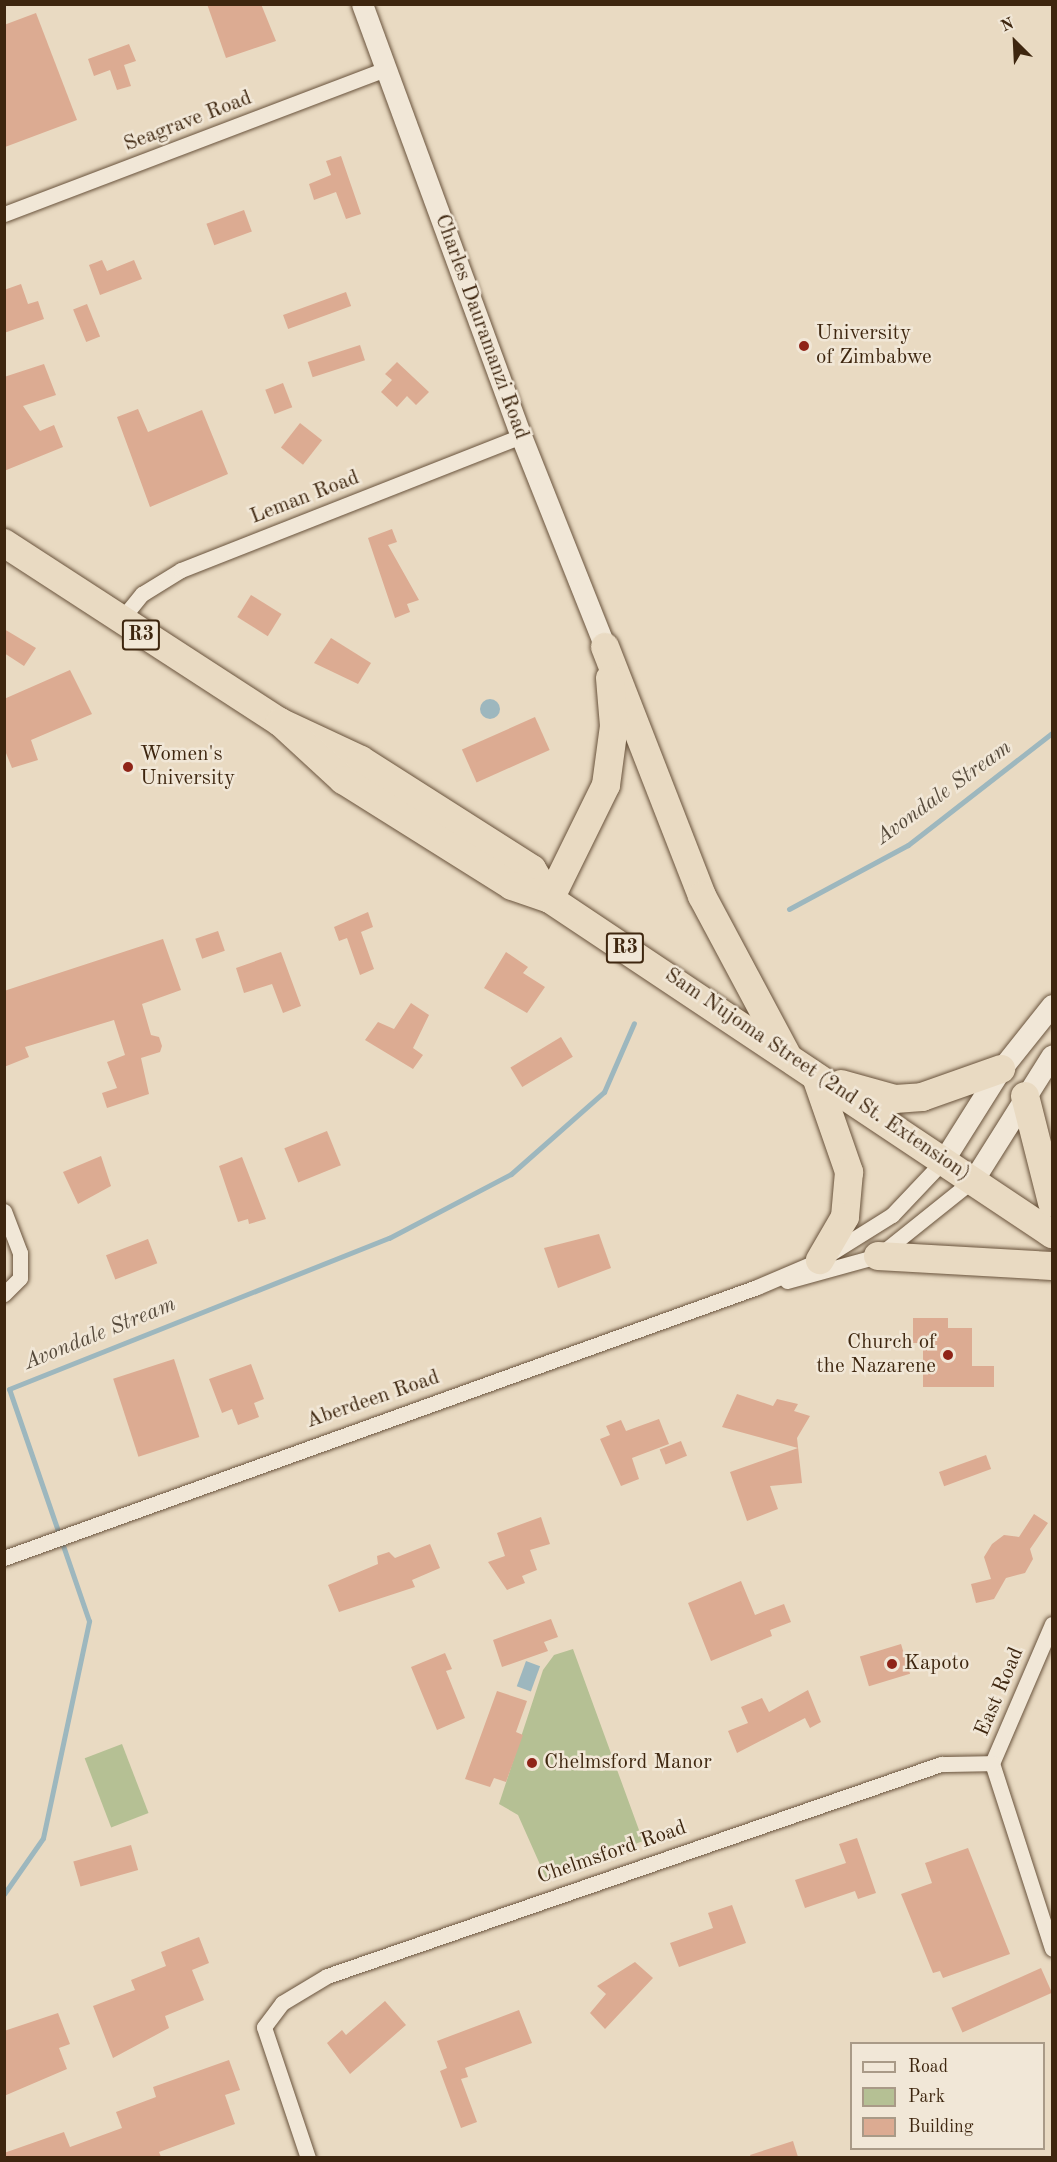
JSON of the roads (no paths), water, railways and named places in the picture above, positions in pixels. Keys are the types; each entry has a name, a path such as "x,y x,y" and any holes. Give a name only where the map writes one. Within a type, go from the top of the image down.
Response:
{"highway":[{"name":"Sam Nujoma Street (2nd St. Extension)","path":"4,543 120,621 280,722 361,760 532,869 550,899 943,1161 974,1179 1053,1234"},
{"path":"550,899 606,785 614,726 605,647"},
{"path":"605,647 702,896 788,1057"},
{"path":"816,1077 895,1099 922,1097 1001,1069"},
{"path":"816,1077 849,1172 845,1217 820,1260"},
{"path":"1025,1096 1053,1203"},
{"path":"879,1256 1053,1266"}],"street":[{"name":"Charles Dauramanzi Road","path":"363,4 521,436 605,647"},
{"name":"Seagrave Road","path":"4,214 386,69"},
{"name":"Leman Road","path":"120,621 142,594 181,570 521,436"},
{"path":"943,1161 1001,1069 1053,1005"},
{"path":"974,1179 1053,1054"},
{"name":"Aberdeen Road","path":"4,1558 106,1523 221,1476 757,1287 820,1260 892,1215 943,1161"},
{"name":"Aberdeen Road","path":"757,1287 879,1256 974,1179"},
{"path":"4,1211 20,1253 20,1278 4,1293"},
{"name":"East Road","path":"1053,1624 992,1763 1053,1949"},
{"name":"Chelmsford Road","path":"308,2157 264,2027 282,2003 348,1969 941,1764 992,1763"}],"water":[{"path":"490,699 497,702 500,709 497,716 490,719 483,716 480,709 483,702"},
{"path":"526,1661 540,1666 531,1692 517,1686"}],"waterway":[{"name":"Avondale Stream","path":"789,909 908,845 1052,733"},
{"name":"Avondale Stream","path":"4,1894 43,1838 89,1621 9,1389 389,1238 511,1174 604,1092 634,1023"}],"place":[{"name":"University of Zimbabwe","path":"804,346"},
{"name":"Women's University","path":"128,767"},
{"name":"Church of the Nazarene","path":"948,1355"},
{"name":"Kapoto","path":"892,1664"},
{"name":"Chelmsford Manor","path":"532,1763"}]}
